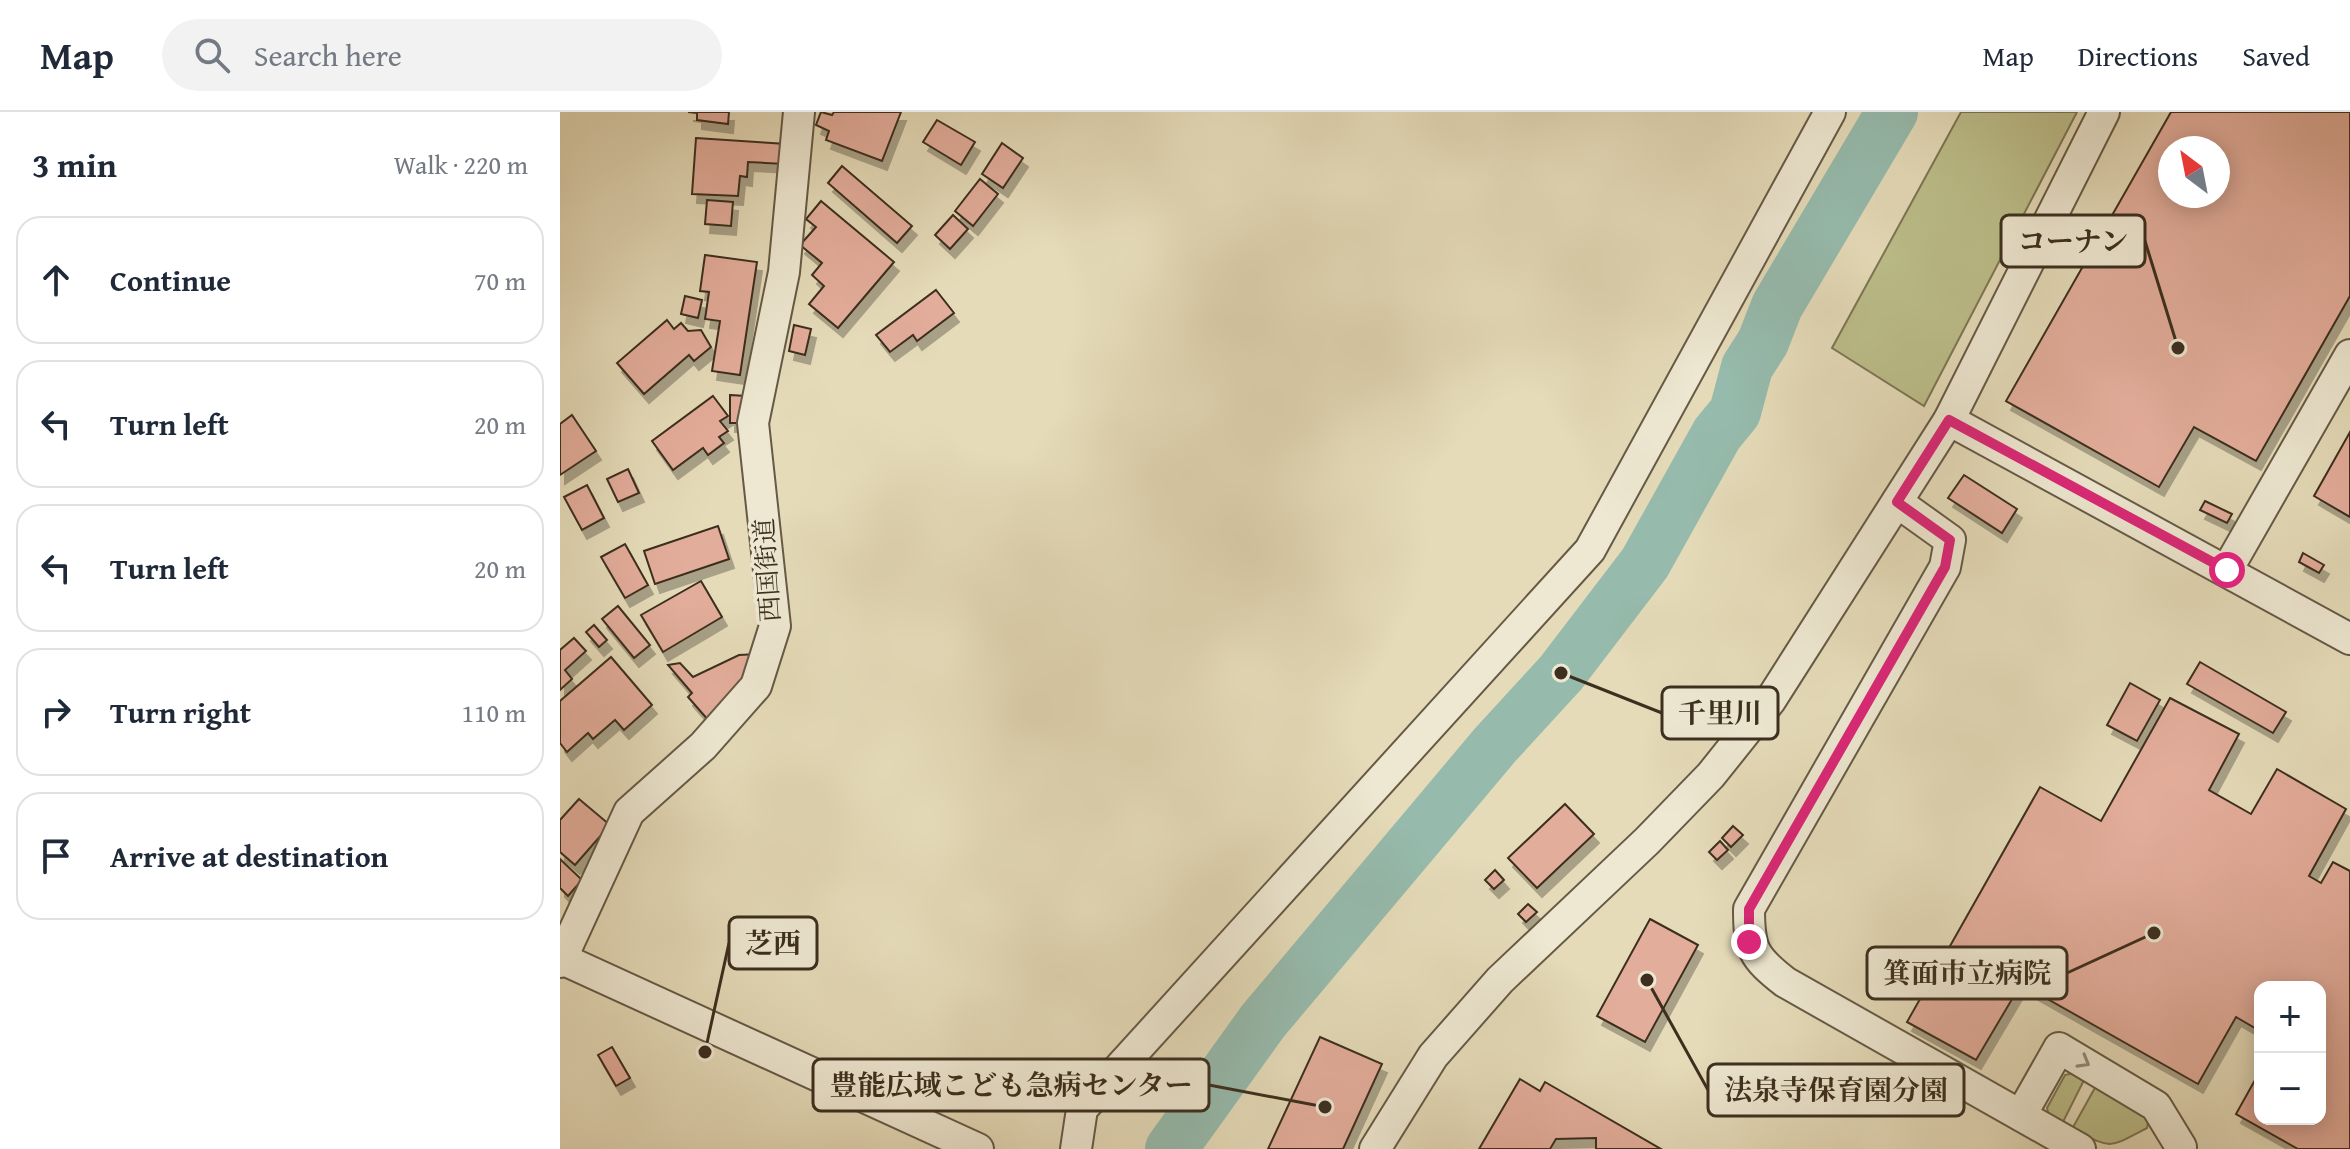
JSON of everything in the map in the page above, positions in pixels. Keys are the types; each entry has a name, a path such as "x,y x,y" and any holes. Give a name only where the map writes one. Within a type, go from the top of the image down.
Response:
{"street":[{"name":"西国街道","path":"561,959 629,812 703,746 756,686 775,626 753,423 784,272 799,112"},
{"path":"1076,1149 1082,1109 1590,550 1830,112"},
{"path":"1375,1149 1433,1056 1491,991 1711,775 1770,701 1949,420 2104,112"},
{"path":"2227,570 2350,355"},
{"path":"1949,420 2350,639"},
{"path":"1897,502 1950,540 1945,567 1749,909 1749,942 1765,966 1785,982 2080,1149"},
{"path":"561,959 975,1148"},
{"path":"2021,1115 2059,1048 2156,1106 2173,1148"}],"green space":[{"path":"1961,112 2077,112 1924,406 1832,348"},
{"path":"2073,1073 2084,1080 2062,1124 2049,1117 2047,1108 2065,1075"},
{"path":"2096,1086 2149,1118 2147,1128 2110,1144 2072,1129"}],"building":[{"path":"688,112 729,112 728,124 697,120 697,113"},
{"path":"821,112 832,115 834,112 901,112 882,161 826,140 829,131 816,125"},
{"path":"2171,112 2350,112 2350,296 2256,461 2194,427 2159,487 2006,401"},
{"path":"937,120 975,142 961,165 923,142"},
{"path":"696,138 786,144 785,164 748,162 747,177 740,176 738,196 692,194"},
{"path":"1002,143 1023,158 1003,188 982,174"},
{"path":"842,166 912,226 897,243 828,183"},
{"path":"980,179 998,194 973,226 955,211"},
{"path":"707,200 733,202 731,226 705,224"},
{"path":"821,201 894,262 838,328 809,304 824,286 812,275 822,263 800,245 816,227 806,219"},
{"path":"953,215 968,229 950,249 935,235"},
{"path":"705,255 757,262 740,375 712,371 720,321 705,319 709,292 700,291"},
{"path":"936,290 954,313 917,341 913,335 890,352 876,335"},
{"path":"685,296 702,300 698,318 681,314"},
{"path":"667,320 674,329 681,323 688,331 701,330 711,347 694,361 689,355 644,394 617,363"},
{"path":"794,325 811,329 805,355 789,351"},
{"path":"730,395 746,396 745,423 730,423"},
{"path":"713,396 728,416 720,421 728,431 719,437 724,443 708,455 703,448 673,470 652,441"},
{"path":"572,415 596,451 560,475 560,424"},
{"path":"2350,432 2350,517 2314,496"},
{"path":"628,469 639,493 618,502 607,479"},
{"path":"1964,475 2017,509 2002,533 1948,498"},
{"path":"587,485 604,518 582,530 564,497"},
{"path":"2205,501 2232,514 2227,523 2200,510"},
{"path":"718,526 729,559 655,584 644,551"},
{"path":"625,544 648,585 625,598 601,557"},
{"path":"2303,553 2324,565 2319,573 2299,562"},
{"path":"701,581 722,617 663,652 641,615"},
{"path":"618,606 650,645 634,658 602,619"},
{"path":"594,625 607,640 599,647 586,632"},
{"path":"574,638 586,651 565,670 572,679 560,690 560,650"},
{"path":"758,654 747,689 709,721 688,697 692,693 668,665 680,663 693,677 739,655"},
{"path":"611,657 652,705 624,730 615,720 593,739 588,733 567,752 560,743 560,701"},
{"path":"2200,662 2286,712 2273,733 2187,684"},
{"path":"2130,683 2160,700 2137,741 2107,725"},
{"path":"2170,698 2239,734 2209,790 2251,814 2277,769 2346,809 2309,876 2321,883 2333,862 2350,871 2350,1149 2298,1149 2255,1125 2326,1125 2326,981 2254,981 2254,1028 2236,1017 2198,1084 2021,984 1976,1060 1907,1022 2040,787 2101,821"},
{"path":"579,799 610,825 575,865 560,852 560,820"},
{"path":"1565,804 1594,834 1537,888 1508,858"},
{"path":"1733,826 1743,835 1731,847 1722,838"},
{"path":"1720,841 1728,850 1717,860 1709,852"},
{"path":"560,859 582,880 568,896 560,888"},
{"path":"1495,870 1504,880 1494,889 1485,880"},
{"path":"1528,904 1537,912 1526,922 1518,914"},
{"path":"1650,919 1698,945 1645,1042 1597,1016"},
{"path":"1320,1037 1382,1064 1343,1149 1268,1149"},
{"path":"612,1047 630,1078 616,1086 598,1055"},
{"path":"1520,1079 1540,1091 1545,1082 1661,1149 1596,1149 1596,1138 1556,1139 1550,1149 1479,1149"},
{"path":"2254,1082 2254,1124 2236,1114"}],"waterway":[{"path":"1171,1149 1263,1021 1495,745 1561,673 1645,563 1717,434 1735,412 1747,367 1763,342 1777,306 1892,112"}],"place":[{"name":"コーナン","path":"2178,348"},
{"name":"千里川","path":"1561,673"},
{"name":"箕面市立病院","path":"2154,933"},
{"name":"法泉寺保育園分園","path":"1647,980"},
{"name":"芝西","path":"705,1052"},
{"name":"豊能広域こども急病センター","path":"1325,1107"}],"route":[{"path":"1749,942 1749,909 1945,567 1950,540 1897,502 1949,420 2227,570"}]}
